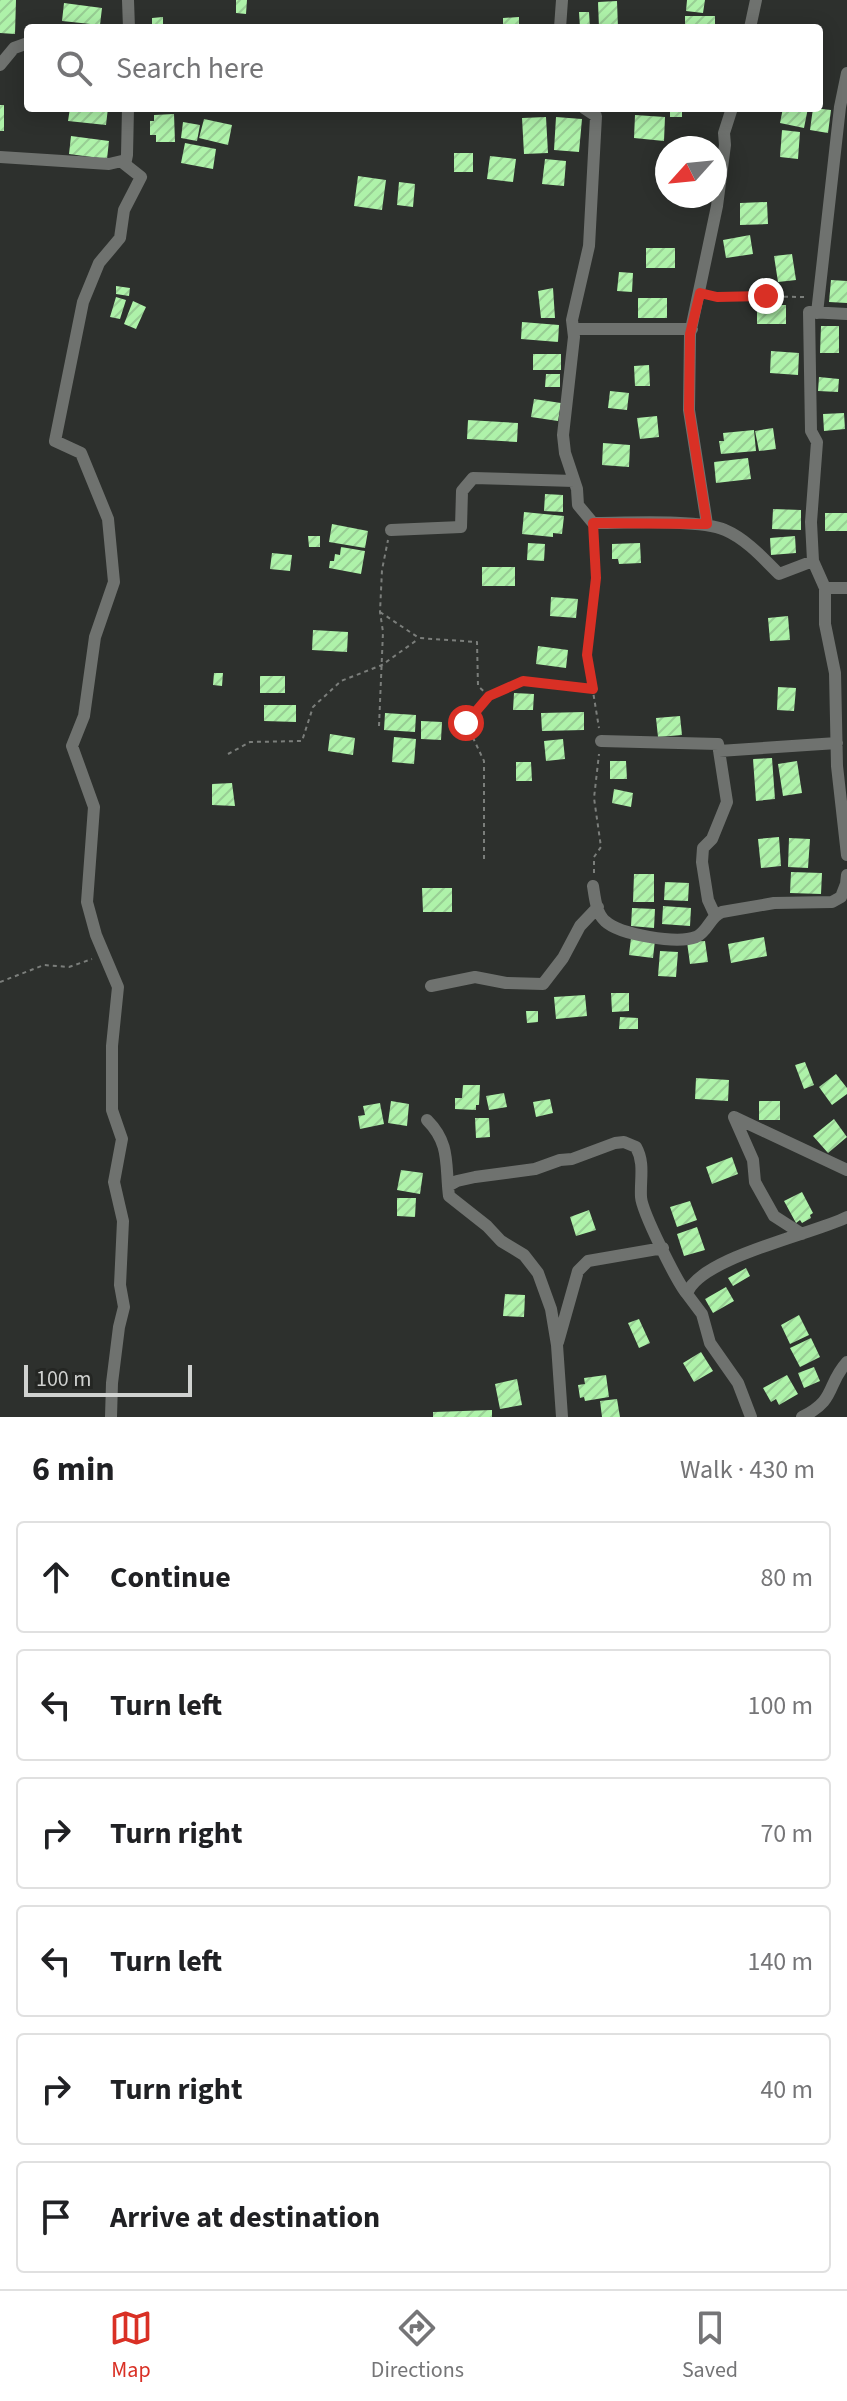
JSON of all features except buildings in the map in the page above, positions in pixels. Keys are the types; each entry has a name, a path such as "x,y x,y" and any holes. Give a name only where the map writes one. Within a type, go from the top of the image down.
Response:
{"street":[{"path":"128,0 129,24"},
{"path":"560,24 562,0"},
{"path":"751,24 756,0"},
{"path":"0,65 14,48 24,44"},
{"path":"817,313 840,107 847,73"},
{"path":"0,157 109,164 122,162 127,155 128,112"},
{"path":"590,112 596,116 589,246 572,320 563,435 578,505 593,523 707,524 726,530 755,550 779,574 813,561"},
{"path":"707,524 689,410 692,329 717,206 724,133 731,112"},
{"path":"111,1417 114,1369 124,1307 120,1285 123,1221 114,1182 122,1139 112,1110 112,1046 118,987 96,935 87,902 94,807 72,746 84,716 95,637 114,582 108,519 81,453 55,441 83,302 99,263 120,238 124,210 141,177 122,162"},
{"path":"847,314 809,312 811,431 817,442 811,522 813,561 825,588 825,624 835,673 837,766 847,855"},
{"path":"573,329 692,329"},
{"path":"391,530 461,527 462,491 473,478 574,481"},
{"path":"825,588 847,588"},
{"path":"601,741 718,744 727,802 712,839 703,848 702,862 708,900 715,915"},
{"path":"719,751 837,743"},
{"path":"593,886 600,915 607,924 621,930 681,940 698,936 715,915 774,903 832,902 841,897 847,875"},
{"path":"431,986 475,977 506,983 543,984 563,958 580,926 598,907"},
{"path":"802,1234 774,1216 755,1182 753,1160 734,1117 847,1170"},
{"path":"427,1120 439,1132 446,1148 449,1196 501,1241 524,1255 538,1273 551,1309 562,1417"},
{"path":"448,1186 466,1179 535,1169 624,1142 636,1147 642,1164 641,1199 647,1219 677,1282 702,1314 710,1343 738,1383 751,1417"},
{"path":"687,1294 689,1286 705,1272 775,1242 847,1217"},
{"path":"557,1345 578,1271 588,1261 663,1248"},
{"path":"802,1417 827,1400 839,1371 847,1362"}],"path":[{"path":"700,293 717,297 819,297"},
{"path":"593,523 596,578 587,655 601,741 594,798 601,847 594,857 593,886"},
{"path":"379,726 382,570 391,530"},
{"path":"380,612 419,638 477,642 478,686 489,696"},
{"path":"228,754 250,742 302,741 313,707 341,681 382,665 419,638"},
{"path":"484,859 484,761 466,723 489,696 523,681 593,689"},
{"path":"0,982 44,965 69,967 104,954"}],"route":[{"path":"466,723 489,696 523,681 593,689 587,655 596,578 593,523 707,524 689,410 690,334 700,293 717,297 766,296"}]}
